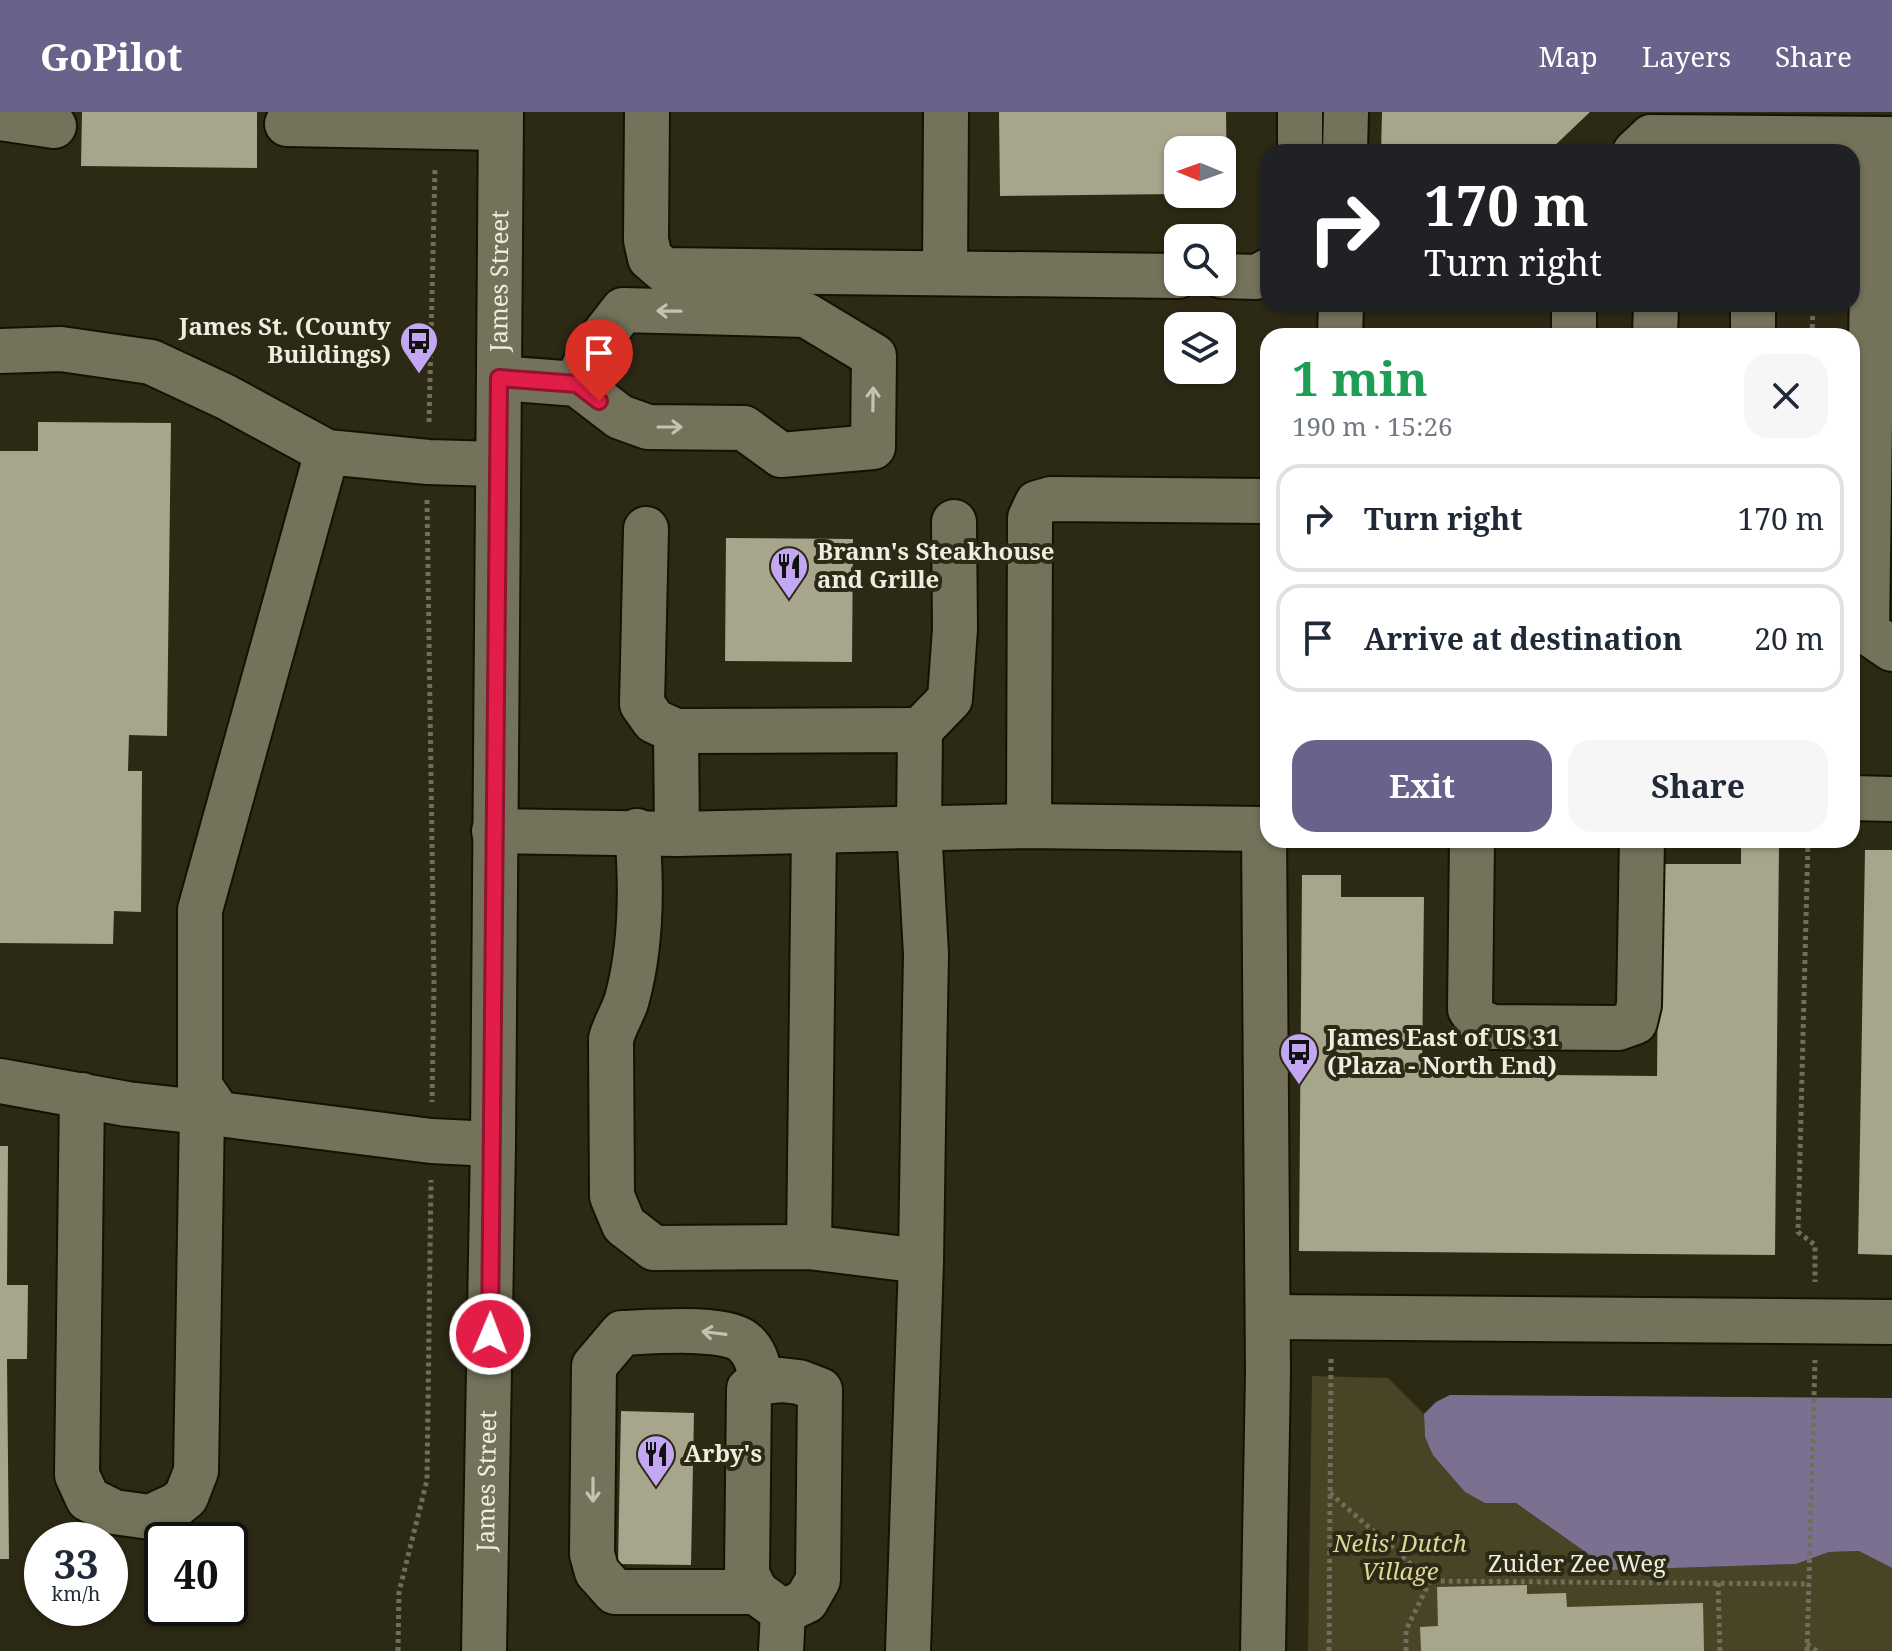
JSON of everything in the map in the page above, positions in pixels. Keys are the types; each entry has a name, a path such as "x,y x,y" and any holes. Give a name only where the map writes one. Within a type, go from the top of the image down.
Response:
{"street":[{"path":"647,112 646,240 650,258 664,270 1164,276"},
{"path":"945,273 946,112"},
{"path":"1300,112 1300,144"},
{"path":"1345,144 1346,112"},
{"path":"0,118 54,126"},
{"path":"287,124 435,127 500,120"},
{"name":"James Street","path":"484,1651 493,1144 500,120"},
{"path":"1777,144 1883,139 1867,632 1892,649"},
{"path":"1236,276 1260,275"},
{"path":"499,378 577,384 620,417 648,427 744,428 781,455 873,447 874,356 806,315 623,310 589,354 577,384"},
{"path":"0,351 61,349 151,362 214,391 327,452 428,462 498,464"},
{"path":"82,1095 77,1475 88,1499 114,1512 150,1517 186,1497 196,1471 210,1113 200,1086 200,910 327,452"},
{"path":"1029,826 1030,518 1037,503 1051,499 1260,501"},
{"path":"908,1651 921,1261 926,954 919,828 920,730 950,699 955,629 954,522"},
{"path":"646,529 642,704 654,721 676,731 920,730"},
{"path":"676,731 657,832 642,887 634,965 626,1003 617,1017 611,1039 612,1196 624,1225 654,1248 809,1247 921,1261"},
{"path":"1860,798 1892,799"},
{"path":"494,831 814,831 1029,826 1260,828"},
{"path":"809,1247 814,831"},
{"path":"1263,1651 1268,1317 1266,848"},
{"path":"1472,848 1470,1009 1479,1022 1493,1027 1602,1028 1618,1028 1635,1022 1639,1005 1642,848"},
{"path":"0,1081 127,1104 431,1141 493,1144"},
{"path":"1268,1317 1892,1322"},
{"path":"762,1382 756,1356 743,1340 715,1331 622,1333 594,1366 592,1554 597,1572 615,1592 773,1618 806,1601 818,1580 820,1390 799,1382 762,1382 749,1389 747,1574 773,1618"}],"path":[{"path":"398,1651 399,1592 427,1480 434,983 428,462 435,127"},
{"path":"1808,848 1798,1232 1815,1245 1815,1382 1807,1647 1817,1651"},
{"path":"1329,1651 1331,1341"},
{"path":"1330,1493 1430,1581 1406,1630 1406,1651"},
{"name":"Zuider Zee Weg","path":"1430,1581 1809,1584"},
{"path":"1718,1583 1720,1651"}],"green space":[{"name":"Nelis' Dutch Village","path":"1312,1376 1388,1378 1424,1414 1425,1437 1486,1503 1516,1503 1611,1570 1796,1564 1829,1552 1859,1551 1892,1568 1892,1651 1308,1651"}],"shaded area":[{"path":"1450,1395 1892,1398 1892,1568 1859,1551 1829,1552 1796,1564 1611,1570 1516,1503 1485,1503 1465,1492 1433,1455 1425,1437 1424,1414 1436,1402"}],"building":[{"path":"82,112 257,112 257,168 81,166"},
{"path":"999,112 1226,112 1226,136 1164,136 1164,194 1000,196"},
{"path":"1382,112 1590,112 1556,144 1381,144"},
{"path":"38,422 171,423 167,736 129,735 128,771 142,771 141,912 114,911 113,944 0,943 0,451 38,451"},
{"name":"Brann's Steakhouse and Grille","path":"726,538 853,539 852,662 725,661"},
{"path":"1741,848 1779,848 1775,1255 1299,1251 1302,875 1341,875 1341,897 1424,897 1422,1074 1657,1076 1659,864 1741,864"},
{"path":"1865,850 1892,850 1892,1255 1858,1254"},
{"path":"0,1146 8,1146 7,1285 28,1285 27,1359 7,1359 9,1559 0,1559"},
{"name":"Arby's","path":"621,1411 694,1413 691,1565 618,1564"},
{"path":"1527,1585 1527,1594 1566,1593 1567,1607 1703,1603 1704,1651 1421,1651 1420,1627 1438,1626 1437,1587"}],"place":[{"name":"James St. (County Buildings)","path":"419,375"},
{"name":"Brann's Steakhouse and Grille","path":"789,600"},
{"name":"James East of US 31 (Plaza - North End)","path":"1299,1086"},
{"name":"Arby's","path":"656,1488"}],"route":[{"path":"490,1334 499,378 577,384 599,401"}]}
